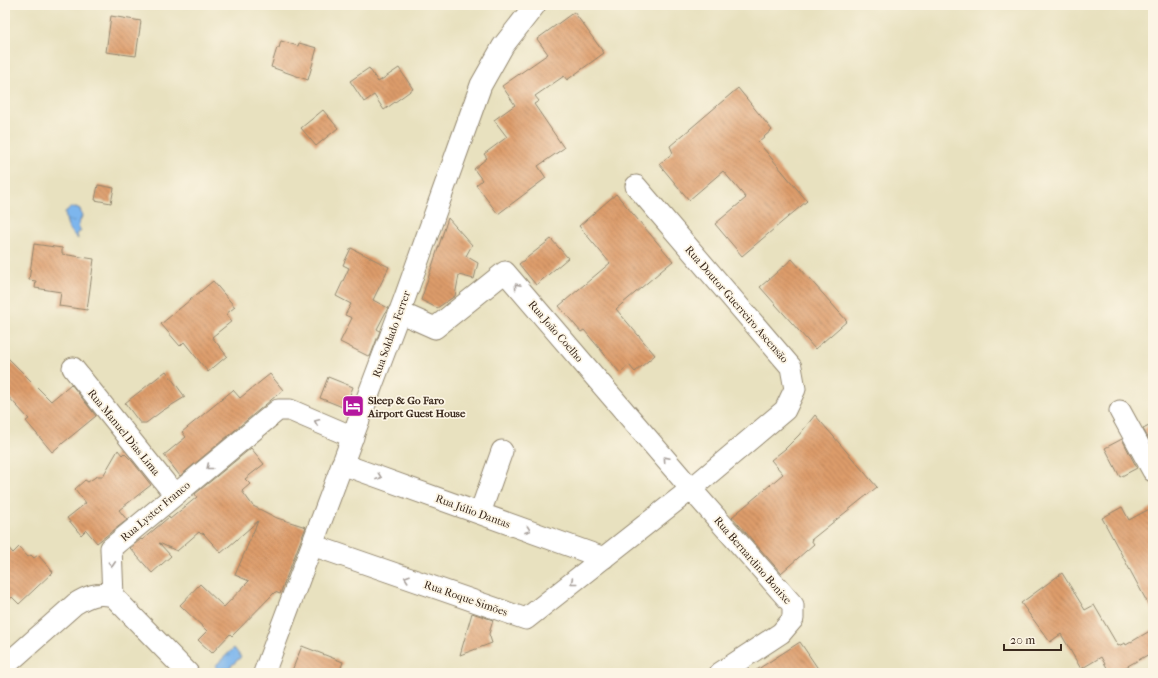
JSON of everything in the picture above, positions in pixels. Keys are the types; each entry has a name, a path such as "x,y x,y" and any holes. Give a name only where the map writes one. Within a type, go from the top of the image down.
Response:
{"street":[{"name":"Rua Soldado Ferrer","path":"264,673 399,312 481,85 503,46 535,5"},
{"name":"Rua Doutor Guerreiro Ascensão","path":"604,558 691,489 785,410 795,389 791,367 636,186"},
{"name":"Rua João Coelho","path":"399,312 435,328 505,272 691,489"},
{"name":"Rua Manuel Dias Lima","path":"73,368 175,495"},
{"name":"Rua Lyster Franco","path":"113,596 111,548 278,410 290,410 352,437"},
{"path":"1120,412 1153,471"},
{"path":"480,513 502,451"},
{"name":"Rua Júlio Dantas","path":"342,464 604,558"},
{"name":"Rua Bernardino Bonixe","path":"691,489 793,605 793,619 782,633 720,673"},
{"name":"Rua Roque Simões","path":"312,545 526,619 604,558"},
{"path":"5,666 74,604 87,597 104,593 113,596 188,673"}],"water":[{"path":"76,207 80,209 82,216 78,226 81,231 77,234 78,239 68,227 65,212 70,208"},
{"path":"234,648 241,657 223,673 221,673 215,666"}],"building":[{"path":"574,12 604,53 567,80 564,76 535,96 539,101 534,104 564,148 538,166 546,178 498,214 476,185 482,180 474,169 487,158 484,154 507,137 494,120 515,105 502,86 548,54 537,39"},
{"path":"111,16 141,21 136,56 106,52"},
{"path":"281,41 298,46 299,43 317,48 308,80 271,67 277,48 279,48"},
{"path":"369,68 378,82 399,68 413,89 384,110 374,95 364,102 350,81"},
{"path":"738,88 772,130 758,142 807,201 742,256 715,224 746,198 723,171 689,200 659,164 673,153 670,146"},
{"path":"323,110 338,128 316,146 301,128"},
{"path":"98,185 114,188 111,203 95,200"},
{"path":"616,194 673,261 616,309 655,355 635,372 629,365 620,373 584,330 581,332 559,306 610,263 579,226"},
{"path":"448,218 472,245 466,256 478,263 474,279 459,275 455,296 437,308 421,300"},
{"path":"551,239 568,258 536,285 519,264"},
{"path":"34,244 62,248 62,254 94,259 87,310 59,306 61,292 35,288 36,281 29,280"},
{"path":"351,248 389,267 373,300 388,308 377,329 380,331 370,357 340,342 352,318 345,315 351,304 336,296 349,268 343,265"},
{"path":"792,259 847,321 815,349 760,287"},
{"path":"213,281 235,307 226,314 232,321 212,337 227,356 208,372 184,342 180,346 161,324"},
{"path":"5,355 51,401 71,384 96,416 52,452 26,421 29,419 5,393"},
{"path":"166,371 185,397 146,423 140,423 125,403"},
{"path":"270,374 283,390 180,476 164,455 186,437 182,432 233,390 240,398"},
{"path":"328,377 353,387 345,408 320,398"},
{"path":"815,415 877,487 811,540 814,544 781,573 732,517 783,474 771,460 799,435"},
{"path":"1153,424 1153,446 1143,429"},
{"path":"1122,439 1137,468 1120,477 1105,448"},
{"path":"251,448 264,464 245,479 250,484 242,491 253,506 277,518 306,527 280,594 275,592 232,636 230,634 212,653 198,640 207,631 180,605 200,584 224,607 249,581 235,575 258,521 221,553 203,533 201,534 199,532 177,551 159,543 171,556 152,573 130,548 197,497 195,494"},
{"path":"118,450 122,455 124,453 133,462 151,485 119,510 127,520 97,543 86,530 81,535 67,518 86,503 75,489 85,480 88,482 97,476 103,476"},
{"path":"1122,507 1129,520 1153,507 1153,613 1102,518"},
{"path":"5,544 13,553 19,547 28,557 31,555 34,558 38,555 53,572 19,604 12,597 5,604"},
{"path":"1062,573 1085,610 1094,605 1118,646 1125,643 1126,645 1153,629 1153,652 1115,673 1110,673 1101,657 1081,669 1061,634 1050,642 1021,603"},
{"path":"472,613 493,620 489,634 492,643 460,655"},
{"path":"800,642 821,673 752,673"},
{"path":"302,646 343,662 339,673 291,673"}],"place":[{"name":"Sleep & Go Faro Airport Guest House","path":"353,406"}]}
